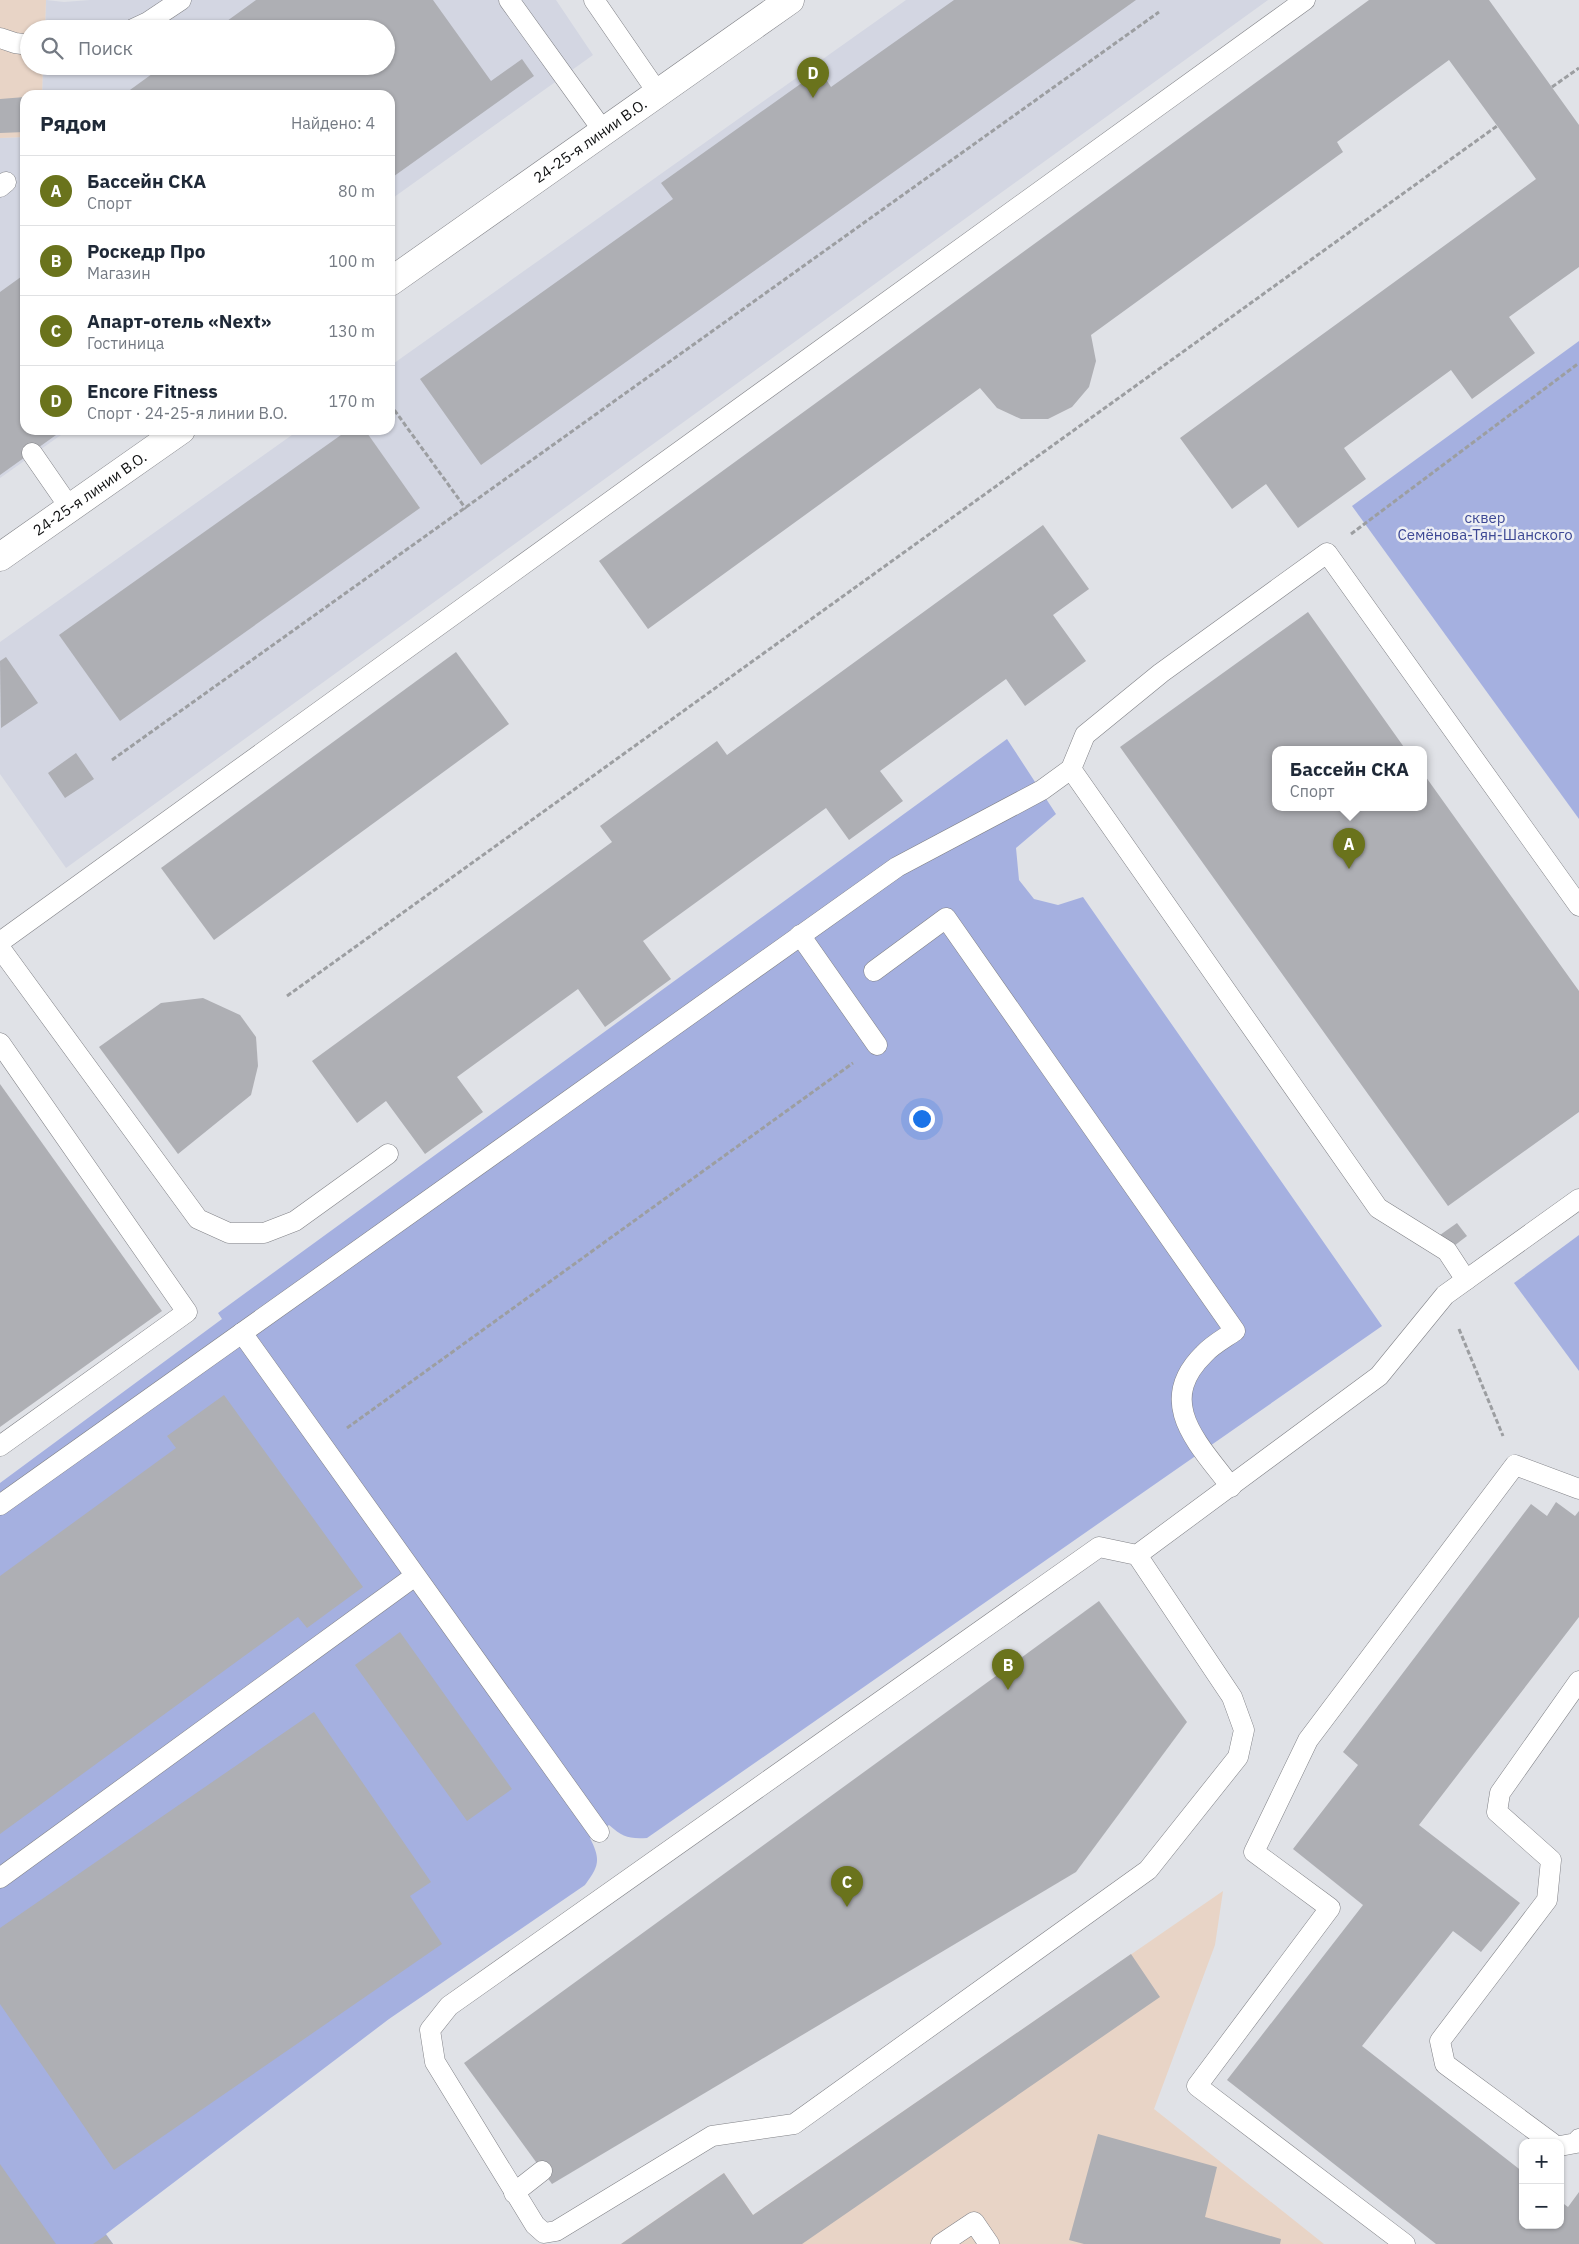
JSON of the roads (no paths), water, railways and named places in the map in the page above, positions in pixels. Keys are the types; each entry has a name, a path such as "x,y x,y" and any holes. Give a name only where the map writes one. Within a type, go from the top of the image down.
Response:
{"street":[{"name":"24-25-я линии В.О.","path":"395,278 790,0"},
{"name":"24-25-я линии В.О.","path":"0,557 174,435"}],"lane":[{"path":"151,20 181,0"},
{"path":"509,0 604,132"},
{"path":"594,0 658,93"},
{"path":"0,942 1305,0"},
{"path":"0,38 20,44"},
{"path":"32,453 70,508"},
{"path":"0,1506 897,867 1042,790 1071,768 1085,735 1161,673 1327,552 1579,906"},
{"path":"1071,768 1378,1208 1447,1251 1466,1280"},
{"path":"874,970 946,918 1235,1331 1204,1353 1185,1377 1180,1404 1188,1429 1231,1487"},
{"path":"800,935 878,1045"},
{"path":"0,948 198,1219 229,1234 264,1233 295,1221 388,1154"},
{"path":"0,1043 187,1312 0,1446"},
{"path":"1137,1555 1379,1376 1445,1295 1579,1200"},
{"path":"242,1333 600,1832"},
{"path":"1405,2244 1197,2086 1330,1908 1254,1852 1308,1740 1515,1465 1579,1489"},
{"path":"1099,1547 1137,1555 1232,1697 1244,1730 1238,1758 1148,1870 794,2124 712,2136 556,2231 538,2239 535,2225 514,2192 435,2062 430,2030 449,2006 1099,1547"},
{"path":"0,1878 415,1576"},
{"path":"1547,2139 1445,2064 1440,2040 1547,1900 1552,1860 1497,1812 1500,1793 1579,1681"},
{"path":"1564,2145 1576,2142 1579,2139"},
{"path":"514,2192 542,2171"},
{"path":"941,2244 974,2222 989,2244"}],"place":[{"name":"Encore Fitness","path":"813,98"},
{"name":"Бассейн СКА","path":"1349,869"},
{"name":"Роскедр Про","path":"1008,1690"},
{"name":"Апарт-отель «Next»","path":"847,1907"}],"park label":[{"name":"сквер Семёнова-Тян-Шанского","path":"1485,526"}]}
